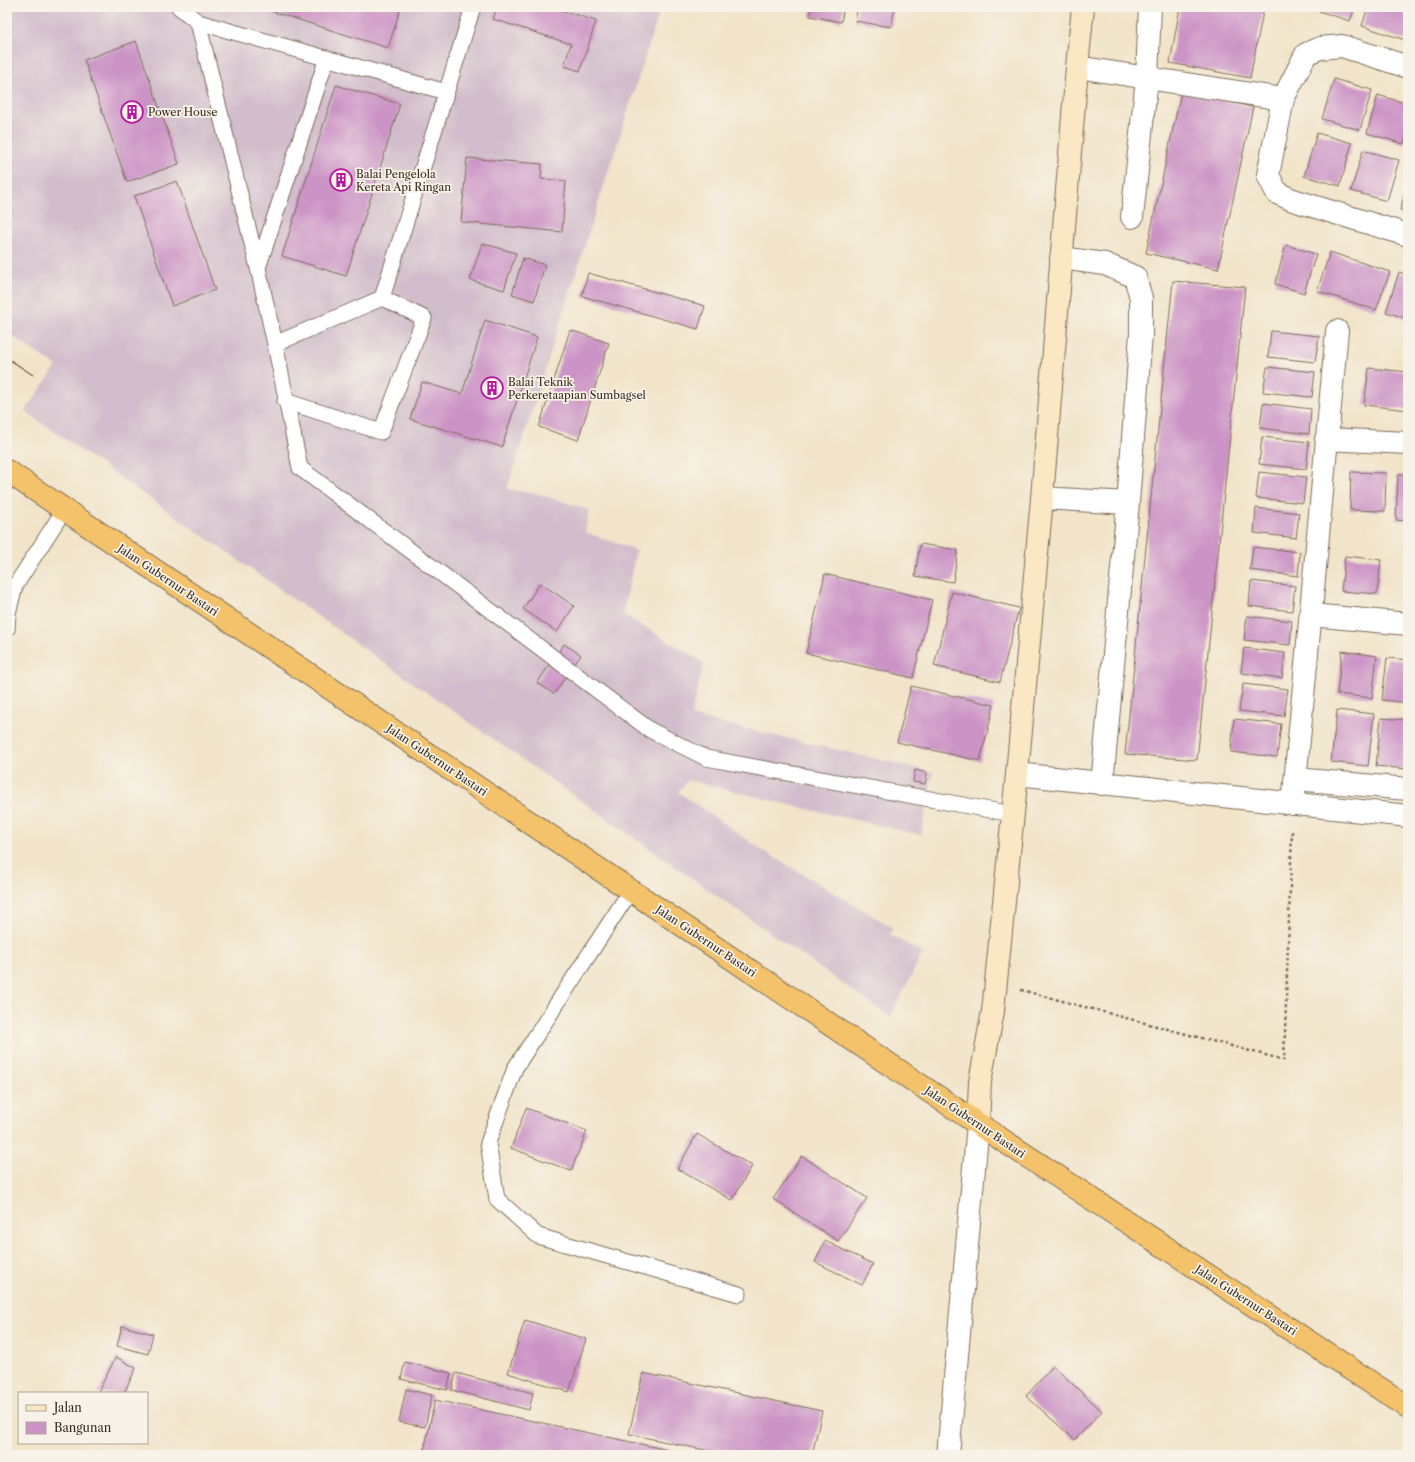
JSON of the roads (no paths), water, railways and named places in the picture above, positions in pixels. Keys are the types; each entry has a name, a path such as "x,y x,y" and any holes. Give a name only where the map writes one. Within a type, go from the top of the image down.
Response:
{"highway":[{"name":"Jalan Gubernur Bastari","path":"7,471 978,1124 1408,1407"}],"street":[{"path":"948,1455 978,1124 980,1082 993,1011 1017,774 1042,498 1077,67 1084,7"},
{"path":"1132,217 1147,78 1150,7"},
{"path":"1408,67 1342,46 1320,48 1306,54 1283,99 1268,175 1277,193 1293,200 1408,235"},
{"path":"1077,67 1283,99"},
{"path":"1061,258 1105,264 1135,277 1141,298 1141,334 1128,503 1102,784"},
{"path":"1293,804 1336,331"},
{"path":"1326,439 1408,443"},
{"path":"1042,498 1128,503"},
{"path":"1311,615 1408,624"},
{"path":"1017,774 1408,816"},
{"path":"1296,779 1408,789"}],"lane":[{"path":"179,7 198,22 446,92"},
{"path":"382,298 473,7"},
{"path":"198,22 258,268 300,468 650,730 706,758 1012,814"},
{"path":"258,268 327,58"},
{"path":"275,344 382,298 424,318 381,432 285,401"},
{"path":"7,629 8,613 15,586 64,510"},
{"path":"631,890 514,1068 488,1143 497,1199 538,1236 740,1294"}],"tram line":[{"path":"7,358 33,375"}],"place":[{"name":"Power House","path":"132,112"},
{"name":"Balai Pengelola Kereta Api Ringan","path":"341,180"},
{"name":"Balai Teknik Perkeretaapian Sumbagsel","path":"492,388"}]}
